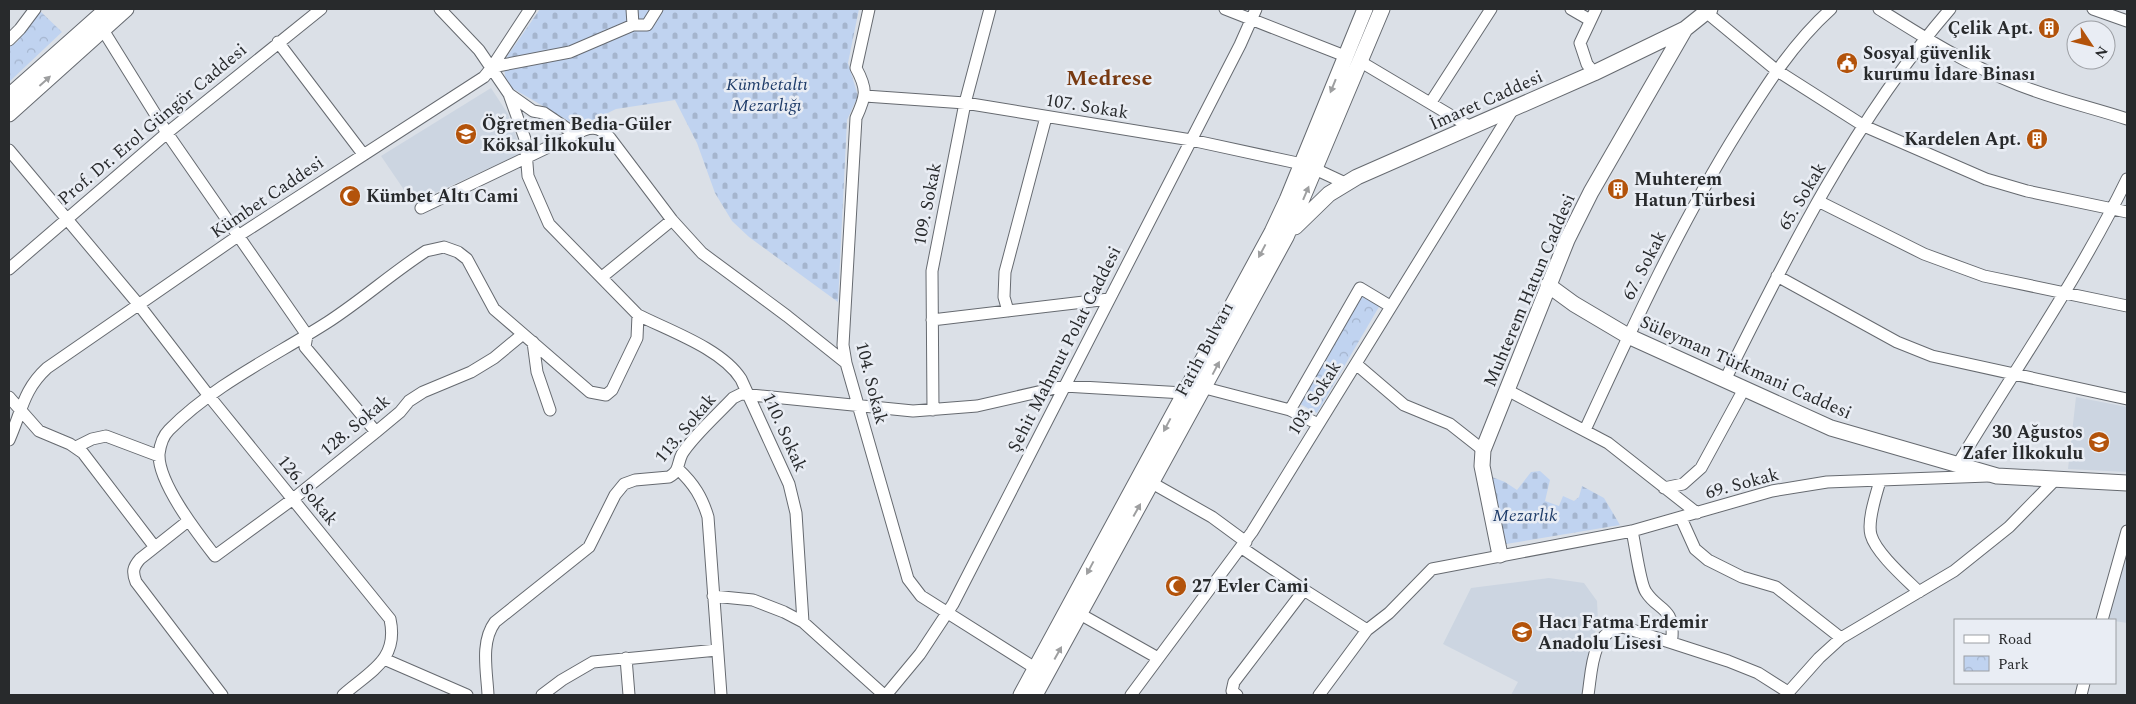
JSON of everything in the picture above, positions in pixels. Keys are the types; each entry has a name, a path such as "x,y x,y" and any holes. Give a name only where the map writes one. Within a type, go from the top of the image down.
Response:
{"main road":[{"path":"9,96 107,9"},
{"path":"9,114 126,9"},
{"name":"Fatih Bulvarı","path":"1034,695 1205,388 1286,238 1345,56 1365,9"},
{"name":"Fatih Bulvarı","path":"1021,695 1309,166 1361,62 1382,9"},
{"name":"İmaret Caddesi","path":"1286,238 1316,206 1345,183 1594,73 1685,29 1708,10"},
{"name":"Muhterem Hatun Caddesi","path":"1500,555 1482,466 1483,450 1548,285 1591,192 1685,29"},
{"name":"Süleyman Türkmani Caddesi","path":"1548,285 1574,304 1628,336 1831,428 1997,476 2127,483"}],"street":[{"path":"9,40 35,9"},
{"name":"Prof. Dr. Erol Güngör Caddesi","path":"9,269 67,217 167,133 321,9"},
{"path":"440,9 492,67 509,94 533,111 544,113 575,134"},
{"name":"Kümbet Caddesi","path":"9,440 21,412 26,392 36,378 47,368 238,236 484,77 530,9"},
{"path":"632,9 633,25"},
{"path":"492,67 570,52 633,25 647,25 657,9"},
{"path":"865,96 863,81 856,68 869,9"},
{"name":"109. Sokak","path":"933,410 932,271 965,103 990,9"},
{"path":"1225,9 1254,13 1345,56"},
{"path":"1431,102 1491,9"},
{"path":"1571,9 1590,20"},
{"path":"1594,73 1587,64 1580,43 1596,9"},
{"name":"67. Sokak","path":"1585,430 1628,336 1704,186 1776,70 1831,9"},
{"path":"1879,9 1925,38 2015,84 2127,119"},
{"name":"65. Sokak","path":"1726,380 1777,276 1818,201 1864,126 1925,38 1950,9"},
{"path":"2092,9 2127,21"},
{"path":"1708,10 1776,70 1864,126 1986,179 2027,191 2127,212"},
{"name":"Şehit Mahmut Polat Caddesi","path":"885,695 920,654 947,614 1191,140 1254,13"},
{"path":"103,30 167,133 307,335 305,346 376,432"},
{"path":"278,42 363,154"},
{"path":"1361,62 1472,128"},
{"name":"110. Sokak","path":"509,94 520,121 531,184 550,224 638,315 721,358 734,367 749,394 789,484 794,506 803,622"},
{"name":"107. Sokak","path":"865,96 965,103 1191,140 1309,166 1345,183"},
{"name":"104. Sokak","path":"865,96 856,118 843,345 846,363 908,579 921,596 1035,668"},
{"name":"103. Sokak","path":"1131,695 1244,545 1513,109"},
{"path":"1008,311 1004,297 1005,272 1046,117"},
{"path":"421,208 592,127 605,133 672,220 702,253 787,316 846,363"},
{"name":"126. Sokak","path":"9,150 139,305 209,396 390,619 393,641 390,651 384,659 342,695"},
{"path":"1958,464 2063,294 2127,179"},
{"path":"1818,201 1924,254 1984,276 2127,306"},
{"path":"602,277 672,220"},
{"path":"222,695 136,582 133,575 134,566 154,546 188,521 170,489 159,456 162,442 167,432 209,396 307,335 426,251 444,247 458,252 467,259 494,309 590,392 606,395 617,384 637,338 638,315"},
{"path":"1777,276 1896,342 1932,356 2127,399"},
{"path":"1290,410 1360,288 1390,306"},
{"path":"932,320 1109,300"},
{"name":"128. Sokak","path":"188,521 215,556 292,499 376,432 400,412 409,401 423,392 471,372 494,358 524,334"},
{"path":"533,342 537,372 550,410"},
{"path":"1356,364 1404,405 1450,424 1483,450"},
{"path":"749,394 914,411 977,406 1064,386 1184,393"},
{"path":"1205,388 1290,410 1318,424"},
{"path":"1664,488 1683,484 1701,468 1744,389"},
{"path":"1506,390 1608,443 1697,513"},
{"name":"113. Sokak","path":"488,695 486,643 489,631 495,622 589,547 615,495 624,484 635,480 669,477 678,469 683,453 733,398 742,394 749,394"},
{"path":"9,397 40,431 76,447 89,459 154,546"},
{"path":"76,447 92,439 106,436 159,456"},
{"path":"678,469 694,485 703,500 708,518 721,695"},
{"name":"69. Sokak","path":"1319,695 1367,630 1389,613 1432,569 1632,531 1772,491 1827,482 1997,476"},
{"path":"1588,695 1594,656 1599,641 1607,632 1614,628 1623,627 1758,673 1787,694 1819,658 1841,638 1954,571 2009,527 2056,479"},
{"path":"1880,481 1872,509 1871,535 1890,564 1919,592"},
{"path":"1152,483 1212,518 1244,545 1304,590 1367,630"},
{"path":"1681,518 1695,549 1708,560 1742,577 1776,587 1841,638"},
{"path":"1632,531 1645,592 1669,615 1672,622 1672,637 1668,641"},
{"path":"2102,619 2127,531"},
{"path":"1237,695 1232,691 1234,682 1304,590"},
{"path":"713,596 753,600 803,622 885,695"},
{"path":"1080,614 1158,658"},
{"path":"542,695 562,680 593,662 717,650"},
{"path":"626,658 629,695"},
{"path":"384,659 467,695"}],"shaded area":[{"name":"Öğretmen Bedia-Güler Köksal İlkokulu","path":"491,88 508,114 522,153 413,203 381,156"},
{"name":"30 Ağustos Zafer İlkokulu","path":"2076,397 2127,407 2127,472 2068,469"},
{"path":"2127,553 2127,623 2116,621 2116,619 2108,619"},
{"name":"Hacı Fatma Erdemir Anadolu Lisesi","path":"1549,578 1584,583 1597,601 1598,621 1588,662 1583,695 1511,695 1518,682 1443,644 1471,588"}],"green space":[{"name":"Kümbetaltı Mezarlığı","path":"540,9 859,9 848,63 858,96 847,120 838,302 749,237 732,221 715,193 697,143 675,100 616,109 579,127 512,88 505,77 504,61"},
{"path":"40,11 62,32 9,82 9,47 17,42"},
{"path":"1362,295 1380,305 1317,413 1300,404"},
{"name":"Mezarlık","path":"1540,471 1550,480 1545,501 1559,506 1563,496 1574,501 1579,497 1582,486 1604,498 1620,525 1506,544 1492,477 1505,482 1517,490 1531,472"}],"place":[{"name":"Çelik Apt.","path":"2049,28"},
{"name":"Sosyal güvenlik kurumu İdare Binası","path":"1847,63"},
{"name":"Öğretmen Bedia-Güler Köksal İlkokulu","path":"466,134"},
{"name":"Kardelen Apt.","path":"2037,139"},
{"name":"Muhterem Hatun Türbesi","path":"1618,189"},
{"name":"Kümbet Altı Cami","path":"350,196"},
{"name":"30 Ağustos Zafer İlkokulu","path":"2099,442"},
{"name":"27 Evler Cami","path":"1176,586"},
{"name":"Hacı Fatma Erdemir Anadolu Lisesi","path":"1522,632"}],"district":[{"name":"Medrese","path":"1109,77"}]}
